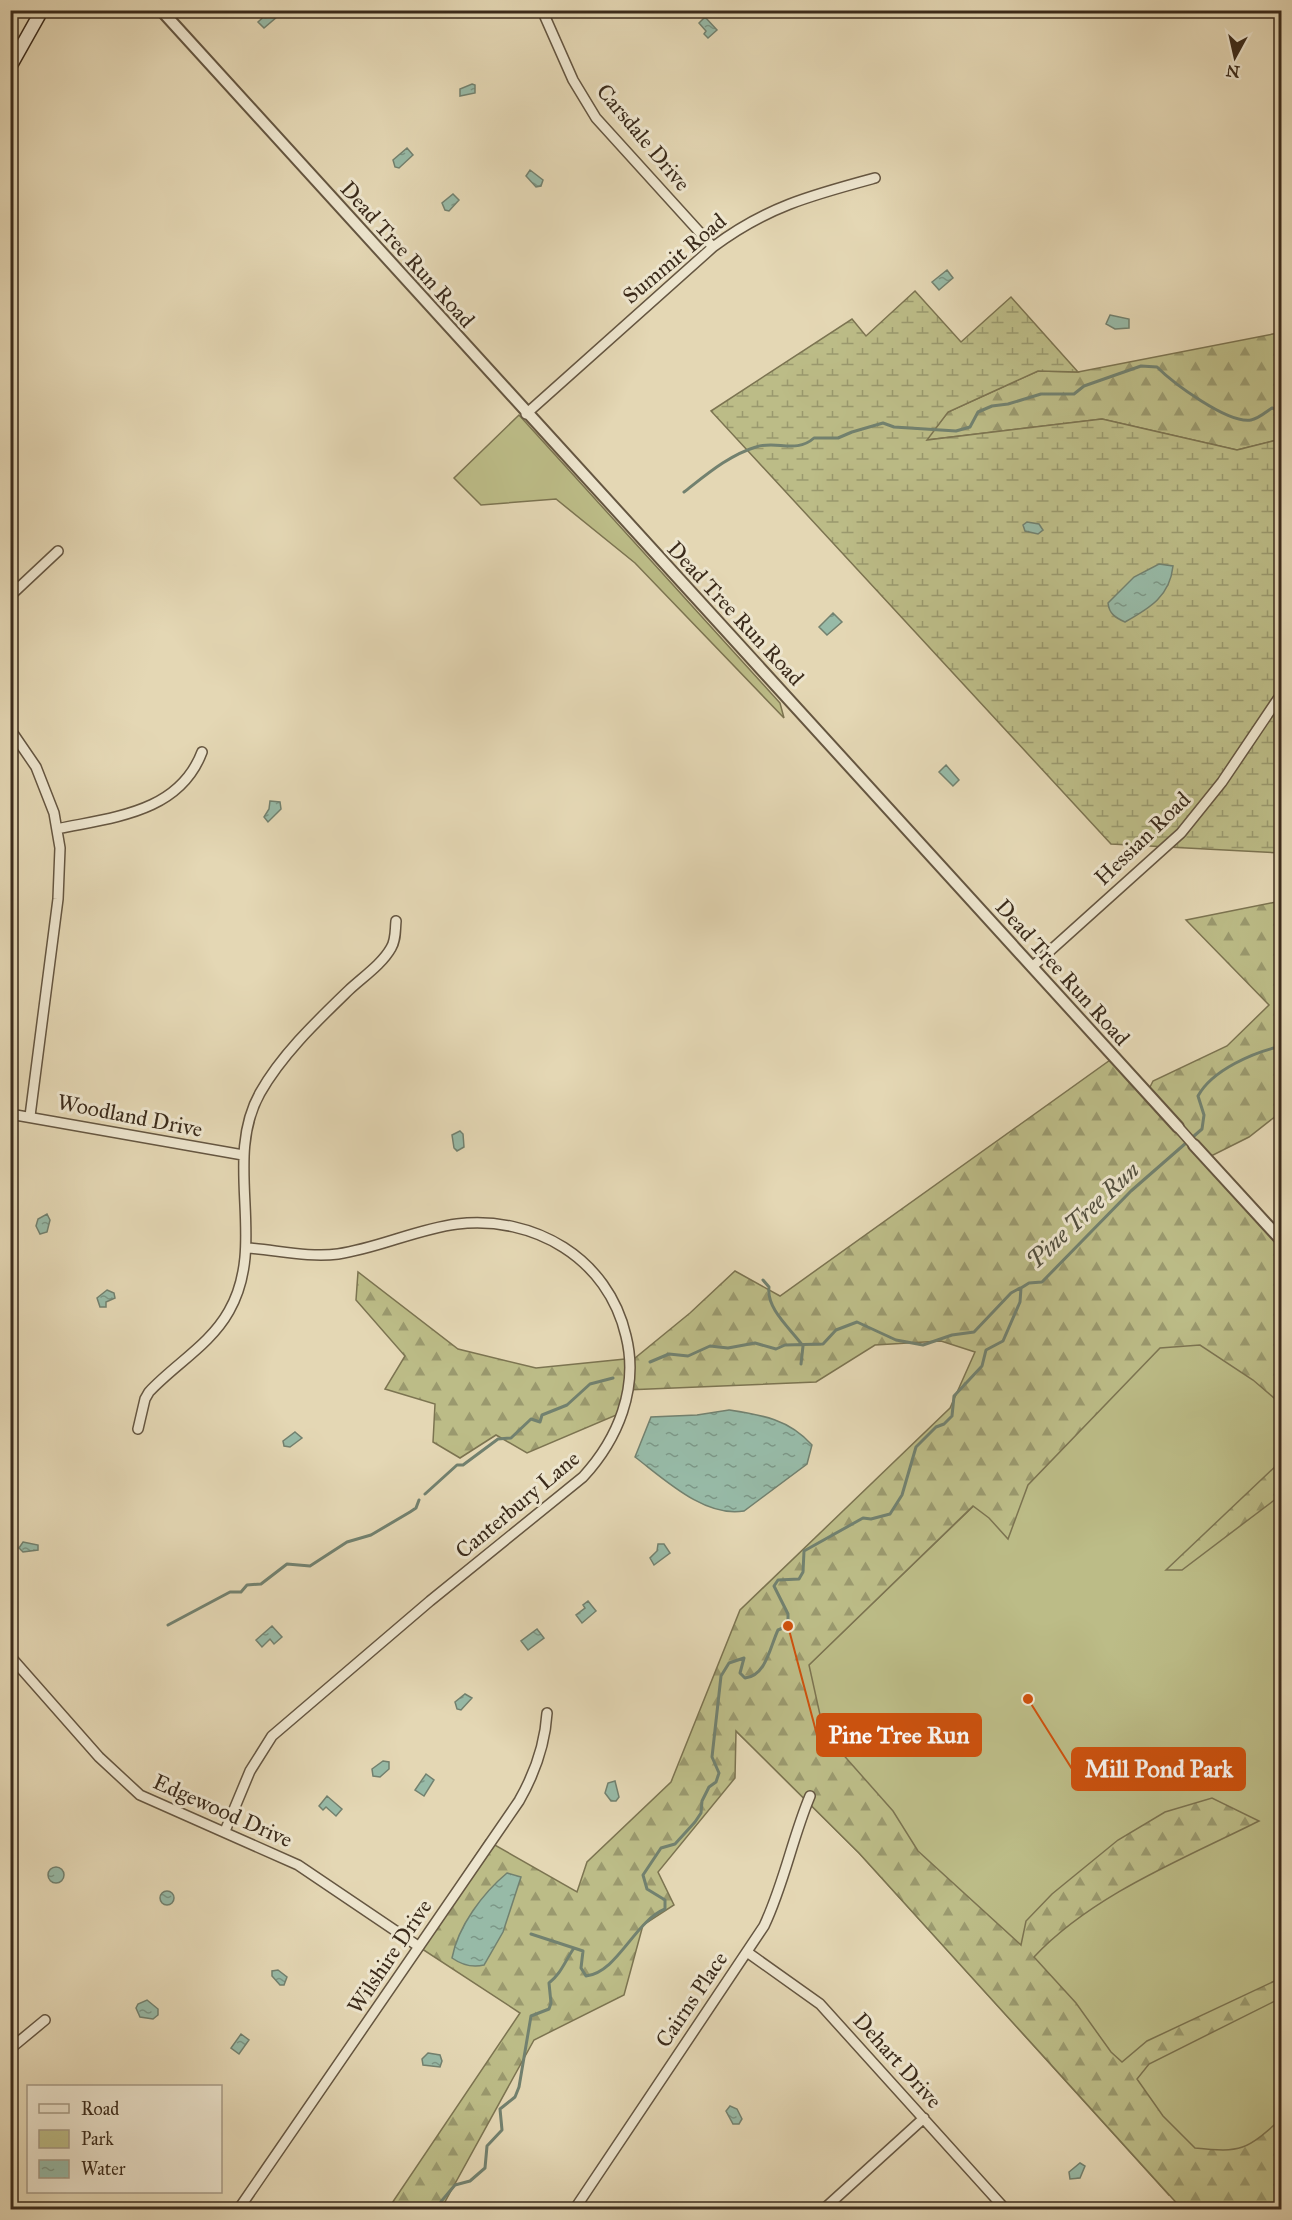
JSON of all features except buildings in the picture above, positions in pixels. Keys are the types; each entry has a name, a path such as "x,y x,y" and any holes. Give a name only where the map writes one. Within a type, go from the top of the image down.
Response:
{"main road":[{"path":"10,67 42,10"}],"street":[{"name":"Dead Tree Run Road","path":"161,10 1281,1242"},
{"name":"Carsdale Drive","path":"542,10 573,80 596,118 713,247"},
{"name":"Summit Road","path":"526,414 713,247 760,215 806,197 875,178"},
{"path":"10,596 58,551"},
{"name":"Hessian Road","path":"1032,967 1181,833 1200,813 1281,693"},
{"path":"10,729 36,767 57,829 60,848 58,899 30,1116"},
{"path":"57,829 131,814 153,806 185,781 202,752"},
{"path":"138,1429 145,1399 149,1392 211,1337 230,1311 242,1279 248,1248 243,1155 248,1128 258,1097 267,1080 324,1014 387,954 395,938 396,921"},
{"name":"Woodland Drive","path":"10,1114 243,1155"},
{"name":"Canterbury Lane","path":"225,1831 250,1771 272,1736 430,1601 583,1477 598,1460 616,1432 623,1415 630,1362 624,1326 599,1278 576,1254 531,1231 505,1225 456,1224 364,1250 335,1254 248,1248"},
{"name":"Edgewood Drive","path":"12,1660 129,1788 140,1795 298,1865 418,1946"},
{"name":"Wilshire Drive","path":"238,2210 533,1776 545,1738 547,1713"},
{"name":"Cairns Place","path":"574,2210 747,1952 777,1898 799,1823 810,1796"},
{"name":"Dehart Drive","path":"747,1952 820,2004 1006,2210"},
{"path":"10,2049 45,2020"},
{"path":"825,2208 924,2118"}],"green space":[{"path":"915,291 961,342 1011,297 1078,372 1038,371 948,412 927,440 1102,419 1237,450 1281,439 1281,853 1111,844 711,411 852,319 866,336"},
{"path":"1281,333 1281,439 1237,450 1102,419 926,440 948,412 1038,371 1078,372"},
{"path":"519,415 780,703 784,718 635,563 556,499 481,505 454,478"},
{"path":"1281,901 1281,1112 1249,1137 1211,1156 1281,1244 1281,1404 1253,1380 1200,1345 1160,1348 1028,1485 1008,1539 989,1518 973,1506 809,1665 824,1733 893,1811 918,1851 1021,1945 1026,1921 1052,1894 1118,1840 1165,1812 1212,1798 1259,1821 1170,1864 1111,1897 1057,1935 1034,1957 1076,2003 1111,2052 1122,2062 1147,2041 1281,1978 1281,1998 1149,2064 1137,2079 1163,2116 1195,2148 1223,2150 1242,2147 1251,2143 1281,2119 1281,2209 1182,2209 859,1853 736,1731 735,1778 658,1872 674,1905 643,1925 624,1995 534,2040 441,2209 388,2209 520,2013 416,1945 486,1840 577,1892 587,1862 671,1782 740,1610 950,1408 975,1352 941,1341 875,1345 816,1382 626,1390 621,1413 527,1453 496,1435 460,1458 433,1442 435,1404 385,1389 405,1356 356,1300 358,1272 458,1349 536,1368 635,1358 690,1313 735,1271 780,1296 1113,1058 1146,1095 1153,1081 1227,1046 1269,1005 1186,920"},
{"path":"1265,1225 1282,1244 1281,2146 1169,2195 859,1853 738,1733"},
{"path":"1281,1461 1281,1495 1182,1570 1166,1570"}],"water":[{"path":"270,11 278,16 264,28 258,22"},
{"path":"705,17 717,30 708,38 704,34 706,31 699,23"},
{"path":"475,85 475,93 460,96 460,89"},
{"path":"407,148 413,155 399,168 395,167 393,160"},
{"path":"530,170 543,180 541,186 536,187 526,176"},
{"path":"453,194 459,200 449,211 445,210 442,203"},
{"path":"947,270 953,278 939,290 932,282"},
{"path":"1110,315 1129,319 1129,328 1115,329 1106,324"},
{"path":"1027,522 1039,524 1043,530 1038,534 1025,531 1023,525"},
{"path":"1159,564 1173,566 1168,585 1157,600 1143,612 1125,622 1114,615 1108,603 1134,577"},
{"path":"833,613 842,622 827,635 819,627"},
{"path":"946,765 959,780 953,786 939,772"},
{"path":"270,801 280,802 281,809 268,822 264,817 269,809"},
{"path":"460,1131 463,1134 464,1147 457,1151 454,1148 452,1135"},
{"path":"47,1214 50,1220 47,1232 40,1234 36,1226 38,1219"},
{"path":"107,1290 114,1293 115,1298 106,1302 106,1307 100,1307 97,1298"},
{"path":"729,1410 764,1416 784,1424 794,1429 812,1445 807,1464 744,1511 729,1512 700,1503 672,1486 635,1457 651,1417 697,1415"},
{"path":"295,1432 302,1438 290,1447 284,1446 283,1441"},
{"path":"23,1542 38,1545 38,1550 23,1552 19,1548"},
{"path":"658,1544 664,1544 670,1553 654,1565 650,1558 657,1551"},
{"path":"588,1601 596,1611 582,1623 576,1615 585,1608 583,1605"},
{"path":"272,1626 282,1637 274,1644 270,1639 262,1647 256,1640"},
{"path":"537,1629 544,1638 528,1650 521,1641"},
{"path":"465,1694 472,1698 461,1710 457,1709 455,1702"},
{"path":"383,1761 389,1762 389,1769 380,1777 373,1776 372,1769"},
{"path":"426,1774 434,1780 424,1796 415,1790"},
{"path":"615,1781 619,1797 616,1801 611,1801 605,1793 608,1783"},
{"path":"327,1796 342,1809 336,1816 326,1807 323,1810 319,1806"},
{"path":"56,1867 64,1875 56,1883 48,1875"},
{"path":"507,1873 521,1877 503,1932 484,1965 471,1966 452,1958 460,1934 473,1911 489,1890"},
{"path":"164,1891 170,1891 174,1898 170,1905 164,1905 160,1901 160,1895"},
{"path":"278,1970 287,1977 284,1985 280,1985 272,1976 272,1971"},
{"path":"147,2000 158,2009 158,2015 153,2019 140,2017 136,2008 138,2004"},
{"path":"241,2034 249,2040 239,2054 231,2048"},
{"path":"428,2053 440,2055 442,2061 440,2067 423,2065 422,2059"},
{"path":"730,2106 737,2109 742,2119 739,2124 733,2124 726,2111"},
{"path":"1080,2163 1085,2166 1080,2178 1070,2179 1069,2172"}],"waterway":[{"path":"684,492 727,460 763,445 800,445 814,438 838,438 883,423 894,427 956,431 970,427 978,412 992,406 1008,404 1041,394 1074,394 1084,386 1141,366 1157,367 1201,401 1241,420 1259,417 1272,408 1282,412"},
{"name":"Pine Tree Run","path":"434,2210 455,2185 470,2181 485,2168 487,2146 502,2130 500,2109 515,2097 519,2087 531,2016 549,2009 551,2003 549,1983 560,1971 574,1948 583,1951 581,1968 586,1976 597,1973 617,1956 644,1924 665,1909 665,1900 647,1889 643,1875 661,1848 675,1844 695,1822 701,1813 702,1801 709,1787 716,1782 719,1773 712,1757 721,1676 729,1663 744,1658 740,1673 745,1678 758,1672 766,1660 778,1630 788,1626 788,1614 774,1586 778,1580 799,1579 803,1572 804,1551 863,1518 871,1519 890,1514 902,1495 916,1447 936,1427 944,1424 952,1416 954,1396 982,1366 986,1350 1003,1341 1020,1302 1021,1288 1029,1283 1042,1282 1131,1191 1202,1129 1204,1115 1198,1096 1213,1078 1235,1063 1282,1046"},
{"path":"763,1280 769,1287 769,1295 775,1311 803,1346 801,1364"},
{"path":"650,1362 669,1354 688,1356 710,1346 728,1348 755,1343 776,1349 785,1345 823,1344 836,1330 857,1322 896,1340 923,1345 952,1335 974,1332 1011,1293 1020,1288"},
{"path":"425,1494 457,1465 463,1465 498,1439 511,1438 531,1419 540,1422 542,1415 567,1405 590,1384 613,1378"},
{"path":"168,1625 230,1592 241,1592 247,1585 261,1584 287,1564 310,1566 347,1542 371,1535 410,1512 416,1508 419,1500"},
{"path":"531,1934 574,1948"}],"place":[{"name":"Pine Tree Run","path":"788,1626"},
{"name":"Mill Pond Park","path":"1028,1699"}]}
